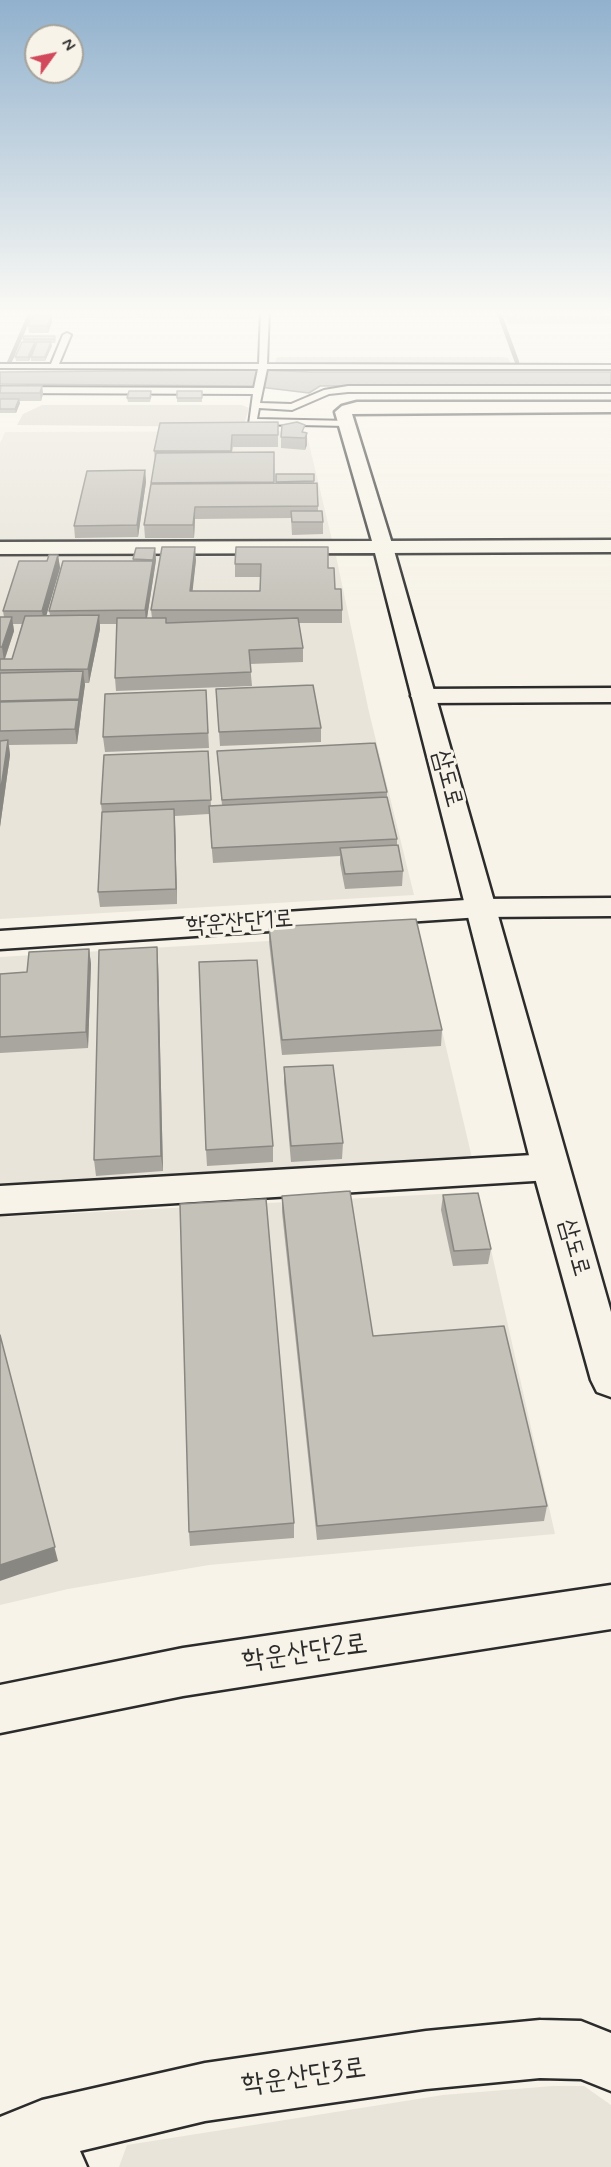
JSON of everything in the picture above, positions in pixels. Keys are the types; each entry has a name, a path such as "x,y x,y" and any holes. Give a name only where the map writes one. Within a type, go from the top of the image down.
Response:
{"street":[{"path":"345,411 343,412 347,423"},
{"name":"삼도로","path":"347,423 383,547 550,1167 611,1380"},
{"path":"0,549 611,546"},
{"path":"423,696 611,695"},
{"name":"학운산단1로","path":"0,940 481,908 611,908"},
{"path":"0,1200 550,1167"},
{"name":"학운산단2로","path":"0,1709 183,1672 611,1607"},
{"name":"학운산단3로","path":"33,2148 205,2092 426,2060 540,2049 581,2050 611,2062"}],"lane":[{"path":"254,411 252,420 257,423 347,423"}],"shaded area":[{"path":"29,411 248,411 244,425 235,427 17,425 23,414"},
{"path":"306,431 332,540 0,540 0,443 5,432"},
{"path":"336,556 369,712 414,895 0,919 0,557"},
{"path":"419,932 472,1158 0,1184 0,957"},
{"path":"478,1192 555,1534 209,1565 68,1589 0,1605 0,1217"},
{"path":"553,2086 584,2086 611,2105 611,2167 119,2167 127,2145 443,2095"}],"building":[{"path":"278,422 278,435 232,435 231,451 154,451 160,423"},
{"path":"297,422 305,425 302,432 307,433 305,438 281,437 282,425"},
{"path":"274,452 274,482 151,483 156,453"},
{"path":"145,470 137,525 74,526 87,471"},
{"path":"276,474 314,474 314,481 276,482"},
{"path":"317,483 318,506 195,507 193,525 144,525 151,484"},
{"path":"291,511 322,511 323,522 292,522"},
{"path":"162,547 195,547 190,591 260,591 261,564 235,564 236,547 328,547 328,568 334,568 335,589 341,589 342,610 151,610"},
{"path":"136,548 155,548 153,560 133,559"},
{"path":"49,555 58,555 42,611 3,611 19,561 47,561"},
{"path":"63,561 153,561 145,610 49,611"},
{"path":"99,615 88,669 0,670 0,659 12,659 25,616"},
{"path":"0,617 12,617 2,647 0,647"},
{"path":"117,618 166,618 166,623 298,618 303,648 249,650 251,672 115,678"},
{"path":"83,671 79,699 0,701 0,673"},
{"path":"313,685 321,728 219,732 216,689"},
{"path":"206,690 208,733 103,737 105,694"},
{"path":"79,700 75,729 0,731 0,702"},
{"path":"8,740 0,795 0,741"},
{"path":"375,743 387,792 222,800 217,751"},
{"path":"208,751 211,800 101,804 104,755"},
{"path":"387,797 397,839 212,848 209,806"},
{"path":"174,809 176,889 98,892 102,812"},
{"path":"398,845 403,871 345,874 340,848"},
{"path":"416,919 442,1030 282,1040 269,927"},
{"path":"157,947 161,1156 94,1160 99,950"},
{"path":"89,949 86,1032 0,1037 0,974 27,972 29,952"},
{"path":"257,960 273,1146 206,1150 199,962"},
{"path":"333,1065 343,1143 291,1146 284,1067"},
{"path":"350,1191 373,1336 504,1326 547,1506 317,1526 282,1196"},
{"path":"478,1193 491,1249 454,1251 443,1195"},
{"path":"266,1199 294,1523 189,1532 180,1204"},
{"path":"0,1335 55,1547 0,1565"}]}
